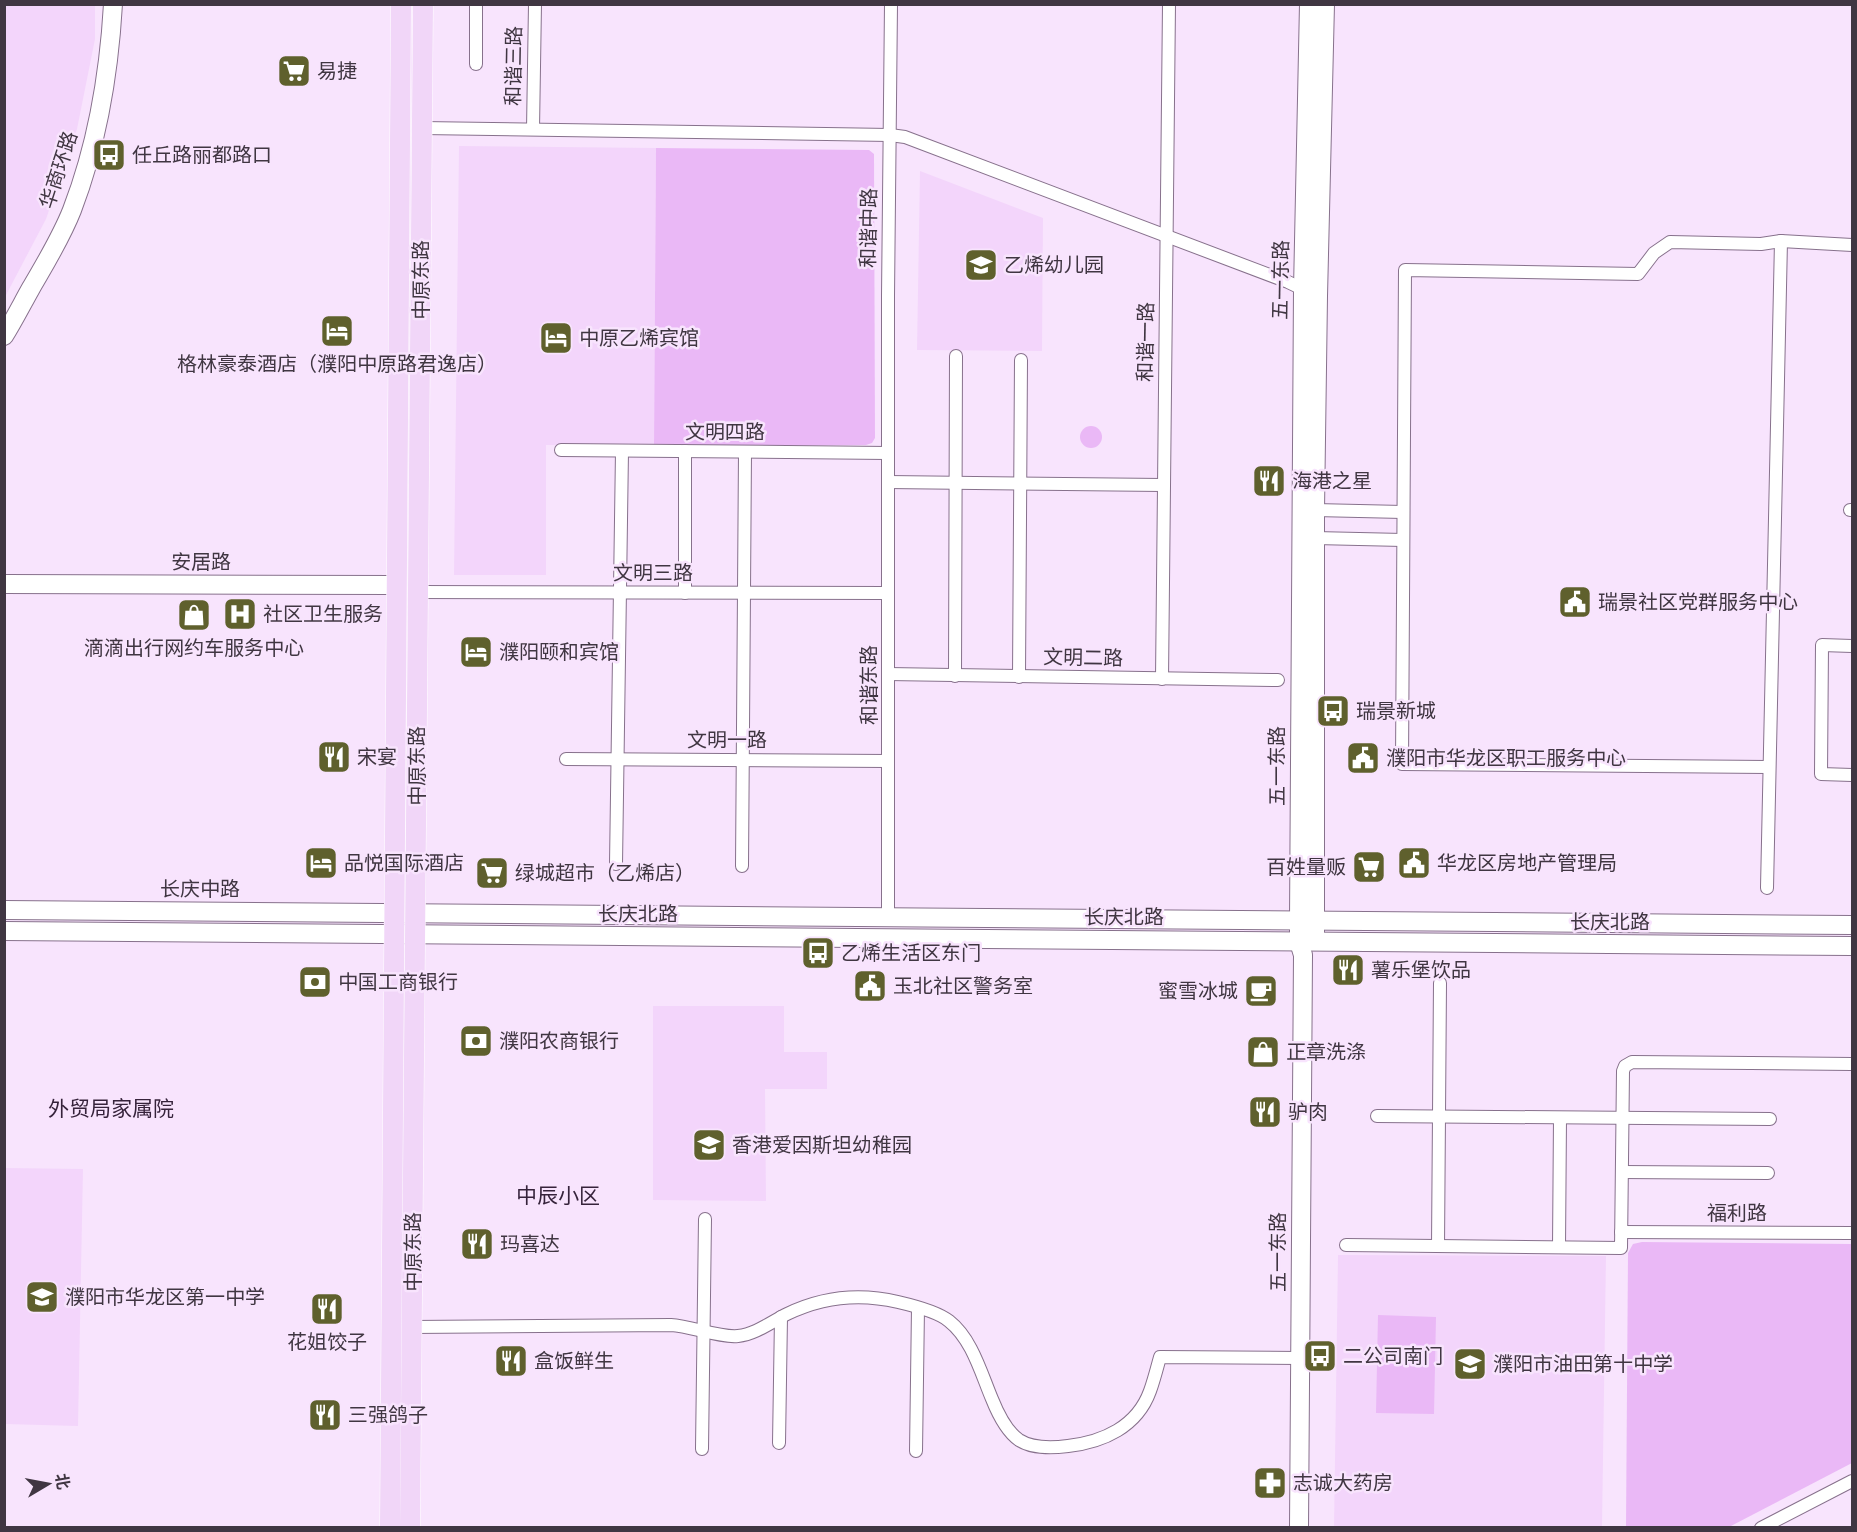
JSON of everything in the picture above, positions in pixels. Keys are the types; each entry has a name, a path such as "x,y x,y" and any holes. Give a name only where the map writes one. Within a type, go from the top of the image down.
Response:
{"main road":[{"name":"中原东路","path":"390,1527 400,4"},
{"name":"中原东路","path":"410,1527 423,4"}],"street":[{"name":"华商环路","path":"4,336 54,250 86,168 98,122 105,79 111,38 112,4"},
{"path":"476,4 476,64"},
{"name":"和谐三路","path":"533,129 535,4"},
{"name":"和谐中路","path":"888,453 891,4"},
{"name":"和谐一路","path":"1162,679 1169,4"},
{"name":"五一东路","path":"1309,4 1307,942 1311,1527"},
{"name":"五一东路","path":"1307,920 1315,538 1310,293 1325,4"},
{"path":"422,128 905,137 1310,293"},
{"path":"1767,888 1781,241"},
{"path":"1768,767 1402,764 1405,270 1638,274 1654,253 1670,242 1761,244 1781,241 1852,244"},
{"path":"955,676 956,356"},
{"path":"1018,677 1021,360"},
{"name":"文明四路","path":"561,450 888,453"},
{"path":"616,864 622,451"},
{"path":"685,593 686,451"},
{"path":"742,866 745,452"},
{"name":"和谐东路","path":"888,453 888,917"},
{"path":"888,482 1163,485"},
{"path":"1315,510 1403,512"},
{"path":"1315,538 1403,540"},
{"name":"安居路","path":"4,584 397,585"},
{"name":"文明三路","path":"418,592 888,593"},
{"path":"1852,645 1822,645 1821,774 1852,775"},
{"name":"文明二路","path":"888,675 1278,680"},
{"name":"文明一路","path":"566,759 888,761"},
{"name":"长庆中路","path":"4,910 395,913"},
{"name":"长庆北路","path":"395,913 1852,925"},
{"path":"4,931 395,934"},
{"name":"长庆北路","path":"395,934 1852,946"},
{"name":"五一东路","path":"1299,1527 1303,955 1307,942"},
{"path":"1438,1246 1440,984"},
{"path":"1346,1245 1621,1248 1623,1071 1625,1066 1632,1062 1852,1064"},
{"path":"1377,1116 1770,1119"},
{"path":"1559,1247 1560,1118"},
{"path":"1622,1172 1768,1173"},
{"path":"702,1449 705,1219"},
{"name":"福利路","path":"1621,1232 1852,1233"},
{"path":"412,1327 671,1325 735,1336 751,1333 808,1305 835,1298 873,1298 898,1302 948,1320 963,1336 976,1360 998,1415 1009,1430 1019,1440 1031,1446 1054,1448 1101,1440 1119,1430 1136,1414 1149,1394 1160,1357 1300,1358"},
{"path":"916,1451 918,1308"},
{"path":"779,1443 781,1317"},
{"path":"1761,1527 1852,1481"}],"shaded area":[{"path":"5,4 95,5 95,39 77,129 46,219 5,297"},
{"name":"中原乙烯宾馆","path":"459,146 656,148 654,446 546,445 546,575 454,575"},
{"path":"656,148 869,150 874,154 875,438 872,443 866,445 654,446"},
{"name":"乙烯幼儿园","path":"920,171 1043,218 1042,351 917,350"},
{"path":"1091,426 1099,429 1102,437 1099,445 1091,448 1083,445 1080,437 1083,429"},
{"name":"香港爱因斯坦幼稚园","path":"653,1006 784,1006 784,1052 827,1052 827,1089 765,1089 766,1201 653,1200"},
{"name":"濮阳市华龙区第一中学","path":"5,1168 83,1169 78,1426 5,1424"},
{"path":"1642,1242 1852,1244 1852,1463 1729,1527 1626,1527 1628,1253 1633,1244"},
{"name":"濮阳市油田第十中学","path":"1338,1255 1606,1256 1602,1527 1334,1528"},
{"path":"1378,1315 1436,1317 1434,1414 1376,1413"}],"place":[{"name":"易捷","path":"294,71"},
{"name":"任丘路丽都路口","path":"109,155"},
{"name":"乙烯幼儿园","path":"981,265"},
{"name":"格林豪泰酒店（濮阳中原路君逸店）","path":"337,331"},
{"name":"中原乙烯宾馆","path":"556,338"},
{"name":"海港之星","path":"1269,481"},
{"name":"瑞景社区党群服务中心","path":"1575,602"},
{"name":"社区卫生服务","path":"240,614"},
{"name":"滴滴出行网约车服务中心","path":"194,615"},
{"name":"濮阳颐和宾馆","path":"476,652"},
{"name":"瑞景新城","path":"1333,711"},
{"name":"宋宴","path":"334,757"},
{"name":"濮阳市华龙区职工服务中心","path":"1363,758"},
{"name":"品悦国际酒店","path":"321,863"},
{"name":"华龙区房地产管理局","path":"1414,863"},
{"name":"百姓量贩","path":"1369,867"},
{"name":"绿城超市（乙烯店）","path":"492,873"},
{"name":"乙烯生活区东门","path":"818,953"},
{"name":"薯乐堡饮品","path":"1348,970"},
{"name":"中国工商银行","path":"315,982"},
{"name":"玉北社区警务室","path":"870,986"},
{"name":"蜜雪冰城","path":"1261,991"},
{"name":"濮阳农商银行","path":"476,1041"},
{"name":"正章洗涤","path":"1263,1052"},
{"name":"驴肉","path":"1265,1112"},
{"name":"香港爱因斯坦幼稚园","path":"709,1145"},
{"name":"玛喜达","path":"477,1244"},
{"name":"濮阳市华龙区第一中学","path":"42,1297"},
{"name":"花姐饺子","path":"327,1309"},
{"name":"二公司南门","path":"1320,1356"},
{"name":"盒饭鲜生","path":"511,1361"},
{"name":"濮阳市油田第十中学","path":"1470,1364"},
{"name":"三强鸽子","path":"325,1415"},
{"name":"志诚大药房","path":"1270,1483"}],"district":[{"name":"外贸局家属院","path":"111,1109"},
{"name":"中辰小区","path":"558,1196"}]}
